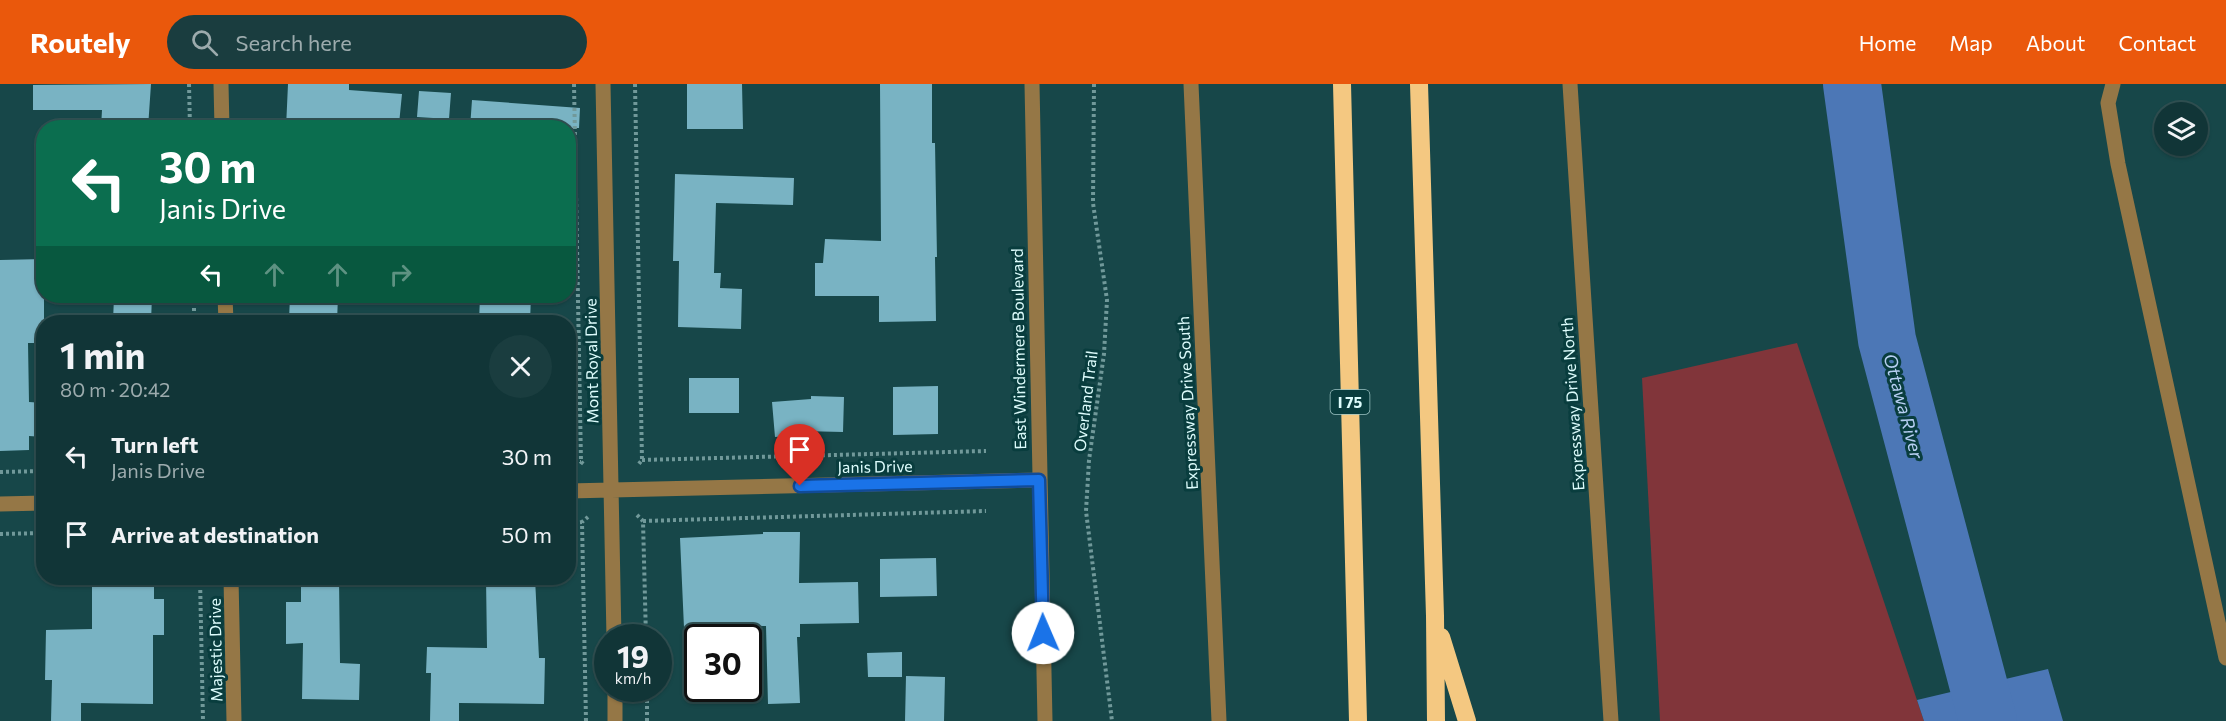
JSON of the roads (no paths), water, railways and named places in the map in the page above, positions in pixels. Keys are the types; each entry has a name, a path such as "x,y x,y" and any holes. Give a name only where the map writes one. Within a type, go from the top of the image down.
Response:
{"highway":[{"name":"I 75","path":"1342,84 1358,721"},
{"path":"1419,84 1435,616 1436,721"},
{"path":"1435,616 1467,721"}],"street":[{"path":"221,84 222,120"},
{"name":"Mont Royal Drive","path":"603,84 614,624"},
{"name":"East Windermere Boulevard","path":"1032,84 1045,721"},
{"name":"Expressway Drive South","path":"1191,84 1219,721"},
{"name":"Expressway Drive North","path":"1570,84 1611,721"},
{"path":"2114,84 2108,103 2118,164 2226,658"},
{"name":"Janis Drive","path":"576,491 1039,480"},
{"path":"0,504 36,503"},
{"name":"Majestic Drive","path":"231,585 234,721"},
{"path":"615,702 615,721"}],"water":[{"path":"2048,669 2063,721 1924,721 1917,700"}],"waterway":[{"name":"Ottawa River","path":"1852,84 1887,340 1988,721"}]}
